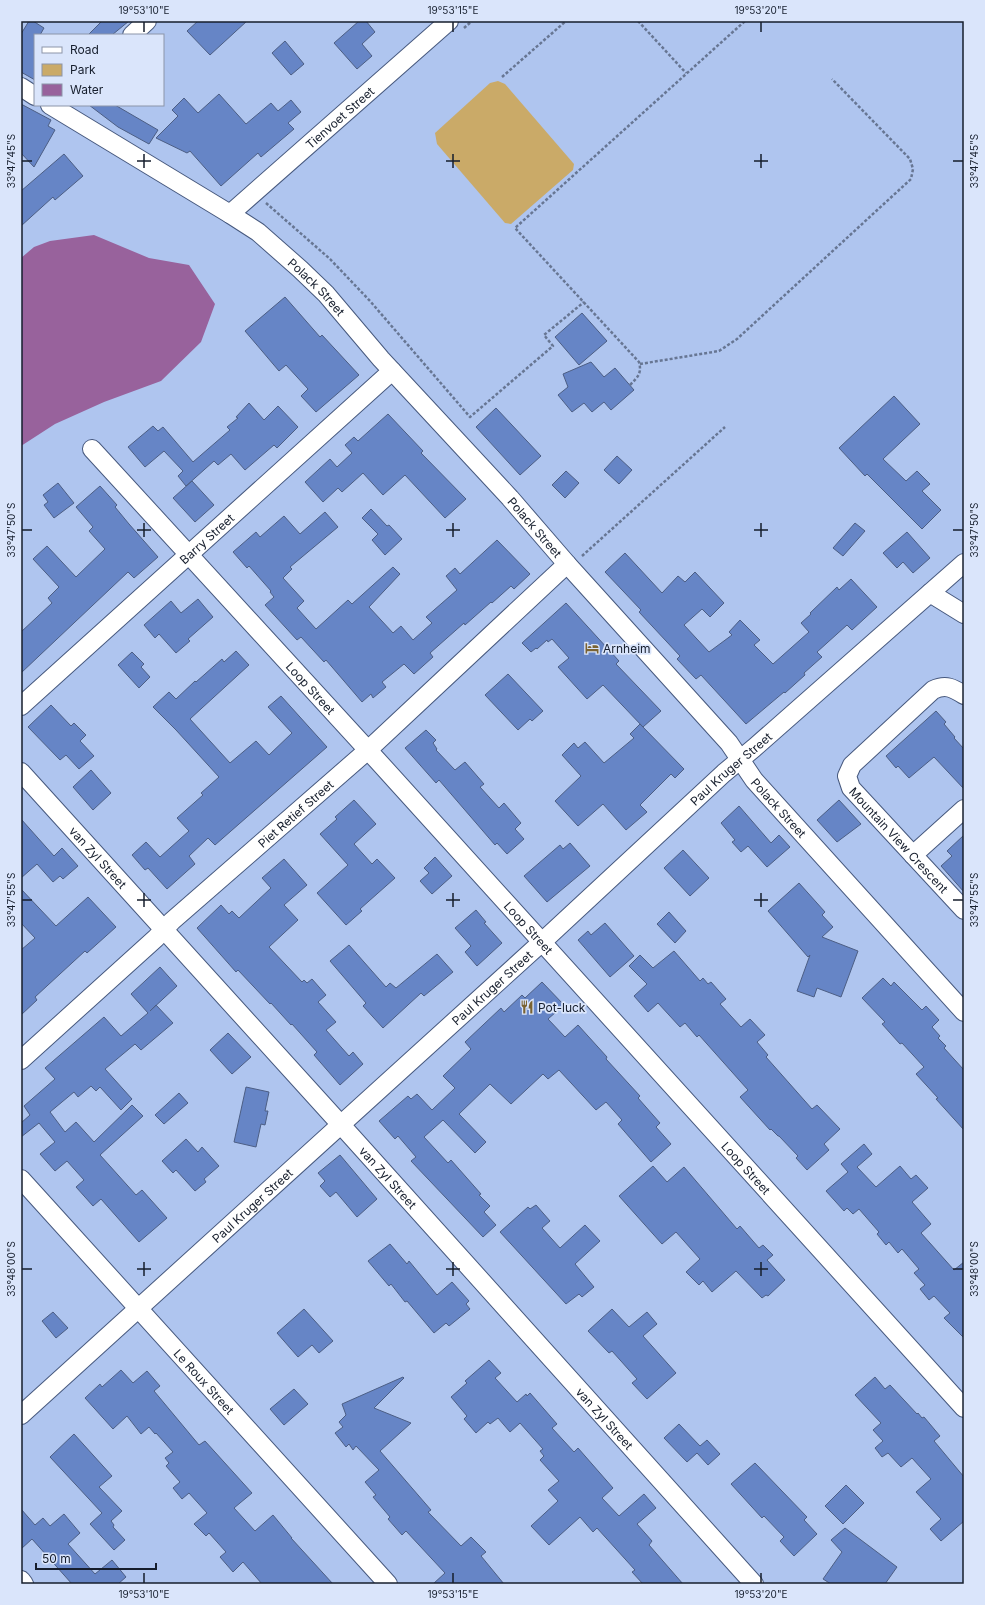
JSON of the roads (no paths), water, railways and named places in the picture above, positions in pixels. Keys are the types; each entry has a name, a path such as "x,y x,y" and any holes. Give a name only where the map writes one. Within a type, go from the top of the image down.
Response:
{"street":[{"path":"133,34 148,21"},
{"name":"Tienvoet Street","path":"230,214 455,26"},
{"path":"21,87 34,95"},
{"name":"Polack Street","path":"53,106 258,232 326,294 392,371 510,498 568,565 729,743 754,780 964,1012"},
{"name":"Barry Street","path":"21,706 392,371"},
{"name":"Loop Street","path":"92,449 368,750 964,1408"},
{"name":"Paul Kruger Street","path":"21,1415 542,942 724,773 964,563"},
{"name":"Piet Retief Street","path":"21,1060 165,929 368,750 568,565"},
{"path":"930,593 964,614"},
{"name":"Mountain View Crescent","path":"964,695 945,686 933,690 852,765 848,770 847,776 851,788 964,910"},
{"name":"van Zyl Street","path":"21,772 165,929 754,1584"},
{"path":"913,855 964,809"},
{"name":"Le Roux Street","path":"21,1178 388,1584"},
{"path":"21,1580 24,1584"}],"water":[{"path":"94,235 149,258 189,265 215,304 201,342 161,381 104,402 55,424 21,446 21,258 34,247 50,241"}],"place":[{"name":"Arnheim","path":"592,648"},
{"name":"Pot-luck","path":"527,1007"}]}
